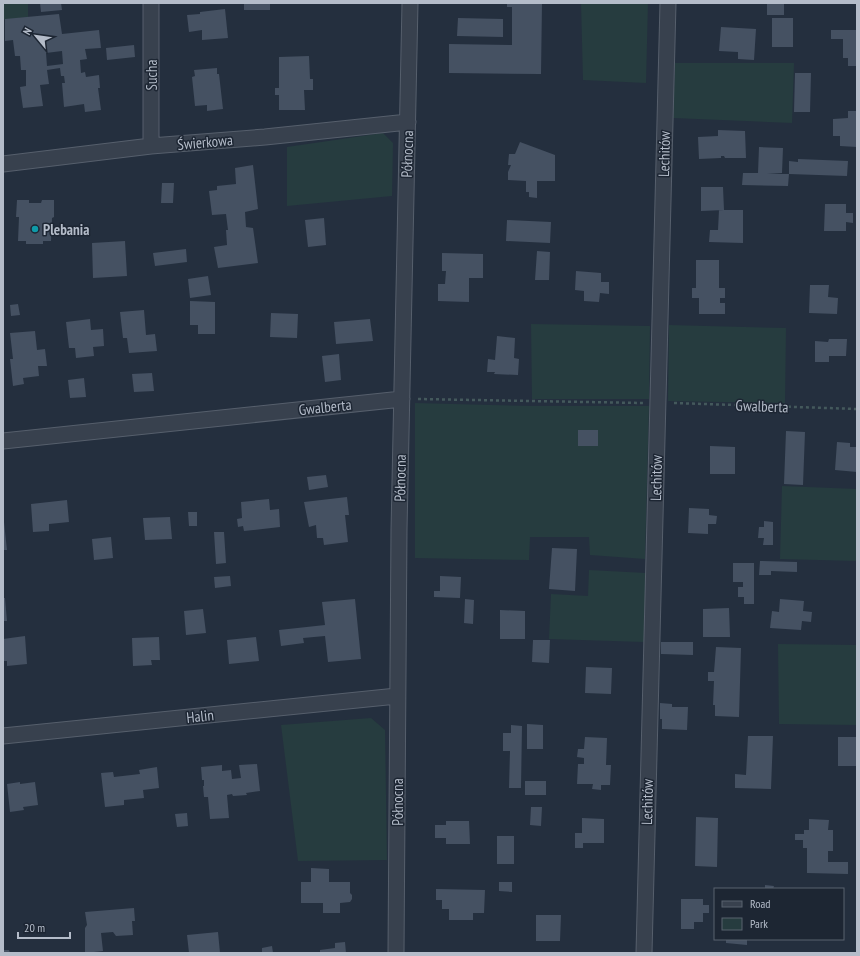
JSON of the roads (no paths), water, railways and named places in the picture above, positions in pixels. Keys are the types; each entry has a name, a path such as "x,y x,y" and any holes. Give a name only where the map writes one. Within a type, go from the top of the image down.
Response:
{"street":[{"name":"Sucha","path":"151,3 151,146"},
{"name":"Północna","path":"396,953 399,530 410,3"},
{"name":"Lechitów","path":"644,953 668,3"},
{"name":"Świerkowa","path":"3,164 151,146 265,137 408,122"},
{"name":"Gwalberta","path":"3,441 402,399"},
{"name":"Halin","path":"3,736 397,696"}],"place":[{"name":"Plebania","path":"35,229"}]}
